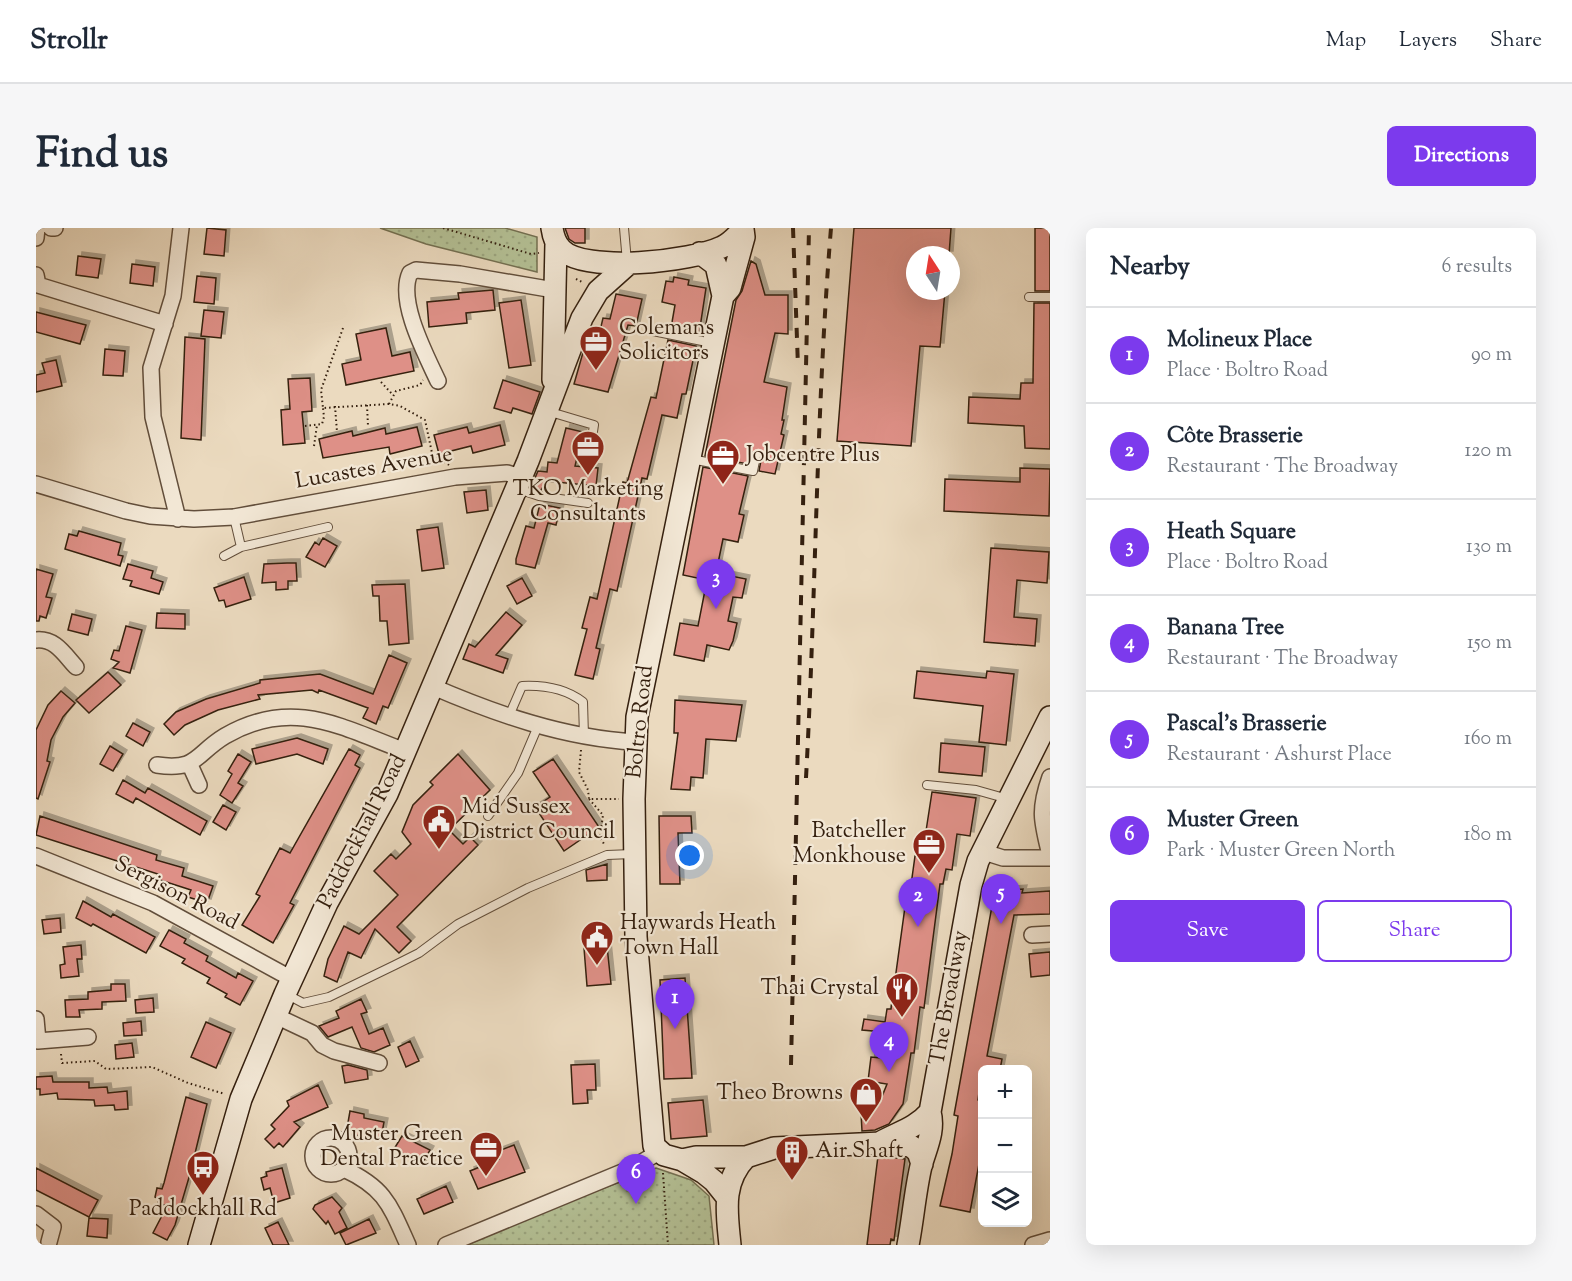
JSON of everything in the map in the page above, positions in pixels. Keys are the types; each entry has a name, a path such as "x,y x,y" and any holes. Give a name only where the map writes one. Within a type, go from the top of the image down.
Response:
{"street":[{"path":"36,238 37,228"},
{"path":"178,519 153,417 151,368 174,296 181,228"},
{"path":"554,241 562,250 591,263 627,264 700,253 725,246 743,228"},
{"name":"Boltro Road","path":"723,296 730,288 744,237 743,228"},
{"name":"Paddockhall Road","path":"553,389 554,241"},
{"name":"Boltro Road","path":"668,1160 654,1146 651,1133 636,937 635,742 645,674 723,296 716,265 700,253"},
{"name":"Paddockhall Road","path":"199,1245 241,1099 288,986 327,903 374,820 405,752 431,686 519,483 582,318 598,291 627,264"},
{"path":"435,374 417,335 408,297 406,280 410,273 416,270 460,273 554,295 567,318 582,318"},
{"path":"36,275 38,285 165,324"},
{"name":"Lucastes Avenue","path":"36,484 126,511 178,519 234,517 455,477 507,473 519,483"},
{"path":"36,640 48,640 55,644 76,667"},
{"path":"431,686 583,741 635,742"},
{"path":"157,765 174,768 190,765 223,737 239,729 257,722 298,716 331,721 405,752"},
{"name":"The Broadway","path":"908,1245 922,1164 930,1138 932,1119 930,1112 971,885 984,852 1050,717"},
{"path":"190,765 199,785"},
{"path":"984,852 1004,858 1050,856 1042,824 1041,802 1050,777"},
{"name":"Sergison Road","path":"36,856 153,903 288,986"},
{"path":"1032,935 1050,934"},
{"path":"276,1016 312,1033 322,1045 334,1051 379,1063"},
{"path":"36,1019 37,1041 88,1037"},
{"path":"881,1143 915,1125 930,1112"},
{"path":"446,1245 632,1168 668,1160 696,1157 746,1157 774,1148 881,1143 911,1146 918,1152 922,1164"},
{"path":"730,1245 726,1196 740,1164 746,1157"},
{"path":"668,1160 714,1181 726,1196"},
{"path":"344,1169 376,1188 390,1205 408,1245"},
{"path":"36,1214 53,1227 49,1242"},
{"path":"1034,1245 1050,1240"}],"lane":[{"path":"624,228 627,264"},
{"path":"1029,297 1050,297"},
{"path":"653,331 713,343"},
{"path":"546,411 594,425 589,458"},
{"path":"689,458 753,471 756,456"},
{"path":"519,483 539,496 588,503"},
{"path":"234,517 241,547"},
{"path":"224,556 241,547 328,527"},
{"path":"509,716 522,686 538,685 571,693 583,702 583,741"},
{"path":"488,816 518,773 538,726"},
{"path":"927,785 976,790 1010,800"},
{"path":"288,986 303,1003 329,998 411,957 458,924 537,884 609,855 634,855"}],"path":[{"path":"443,228 531,254 554,241"},
{"path":"554,295 587,271 591,263"},
{"path":"305,426 317,425 324,421 321,390 343,328"},
{"path":"389,404 396,391 420,385 435,374"},
{"path":"381,382 393,395"},
{"path":"323,408 366,404 400,406 425,420 432,453 453,468 455,477"},
{"path":"366,404 368,426"},
{"path":"335,406 337,432"},
{"path":"314,446 317,425"},
{"path":"583,741 579,772 588,790 589,799 603,815 600,837 609,855"},
{"path":"589,799 634,799"},
{"path":"60,1040 62,1064 95,1061 106,1069 152,1067 188,1083 241,1099"},
{"path":"668,1160 668,1245"}],"green space":[{"path":"380,228 505,228 537,237 537,272 426,244"},
{"path":"656,1168 691,1180 709,1196 714,1245 467,1245 542,1212"}],"building":[{"path":"207,228 226,230 224,256 204,254"},
{"path":"565,228 585,228 585,243 575,243 569,239"},
{"path":"854,228 951,228 950,246 906,246 906,300 944,300 940,347 920,346 911,446 837,441"},
{"path":"1035,228 1050,228 1050,291 1035,291"},
{"path":"78,256 101,259 98,278 76,275"},
{"path":"751,261 756,264 765,295 788,295 788,334 775,333 764,382 787,387 781,434 784,435 775,474 759,471 762,455 758,450 751,453 748,464 705,456 736,300 742,291"},
{"path":"132,264 155,267 153,286 130,283"},
{"path":"197,276 216,278 214,304 194,302"},
{"path":"674,277 689,280 688,285 706,288 699,334 671,328 675,305 662,302 666,281 673,282"},
{"path":"493,290 495,310 466,313 467,323 429,327 427,302 459,299 458,293"},
{"path":"616,294 642,299 636,326 628,325 608,392 574,384 584,349 595,352 603,318 610,319"},
{"path":"521,300 531,365 509,368 499,303"},
{"path":"1034,303 1050,303 1050,449 1025,448 1024,426 968,423 969,397 1020,399 1021,383 1033,383"},
{"path":"204,310 224,312 221,338 201,336"},
{"path":"36,312 86,325 80,344 36,332"},
{"path":"386,328 392,356 410,352 414,371 346,385 342,364 361,360 356,334"},
{"path":"185,337 205,339 201,440 181,438"},
{"path":"668,340 696,346 686,394 682,394 677,418 662,415 647,479 642,478 617,591 610,589 596,648 600,649 593,679 575,675 587,629 582,628 590,597 597,599 623,482 627,483 651,397 656,398"},
{"path":"105,349 125,351 123,376 103,375"},
{"path":"56,360 62,386 36,392 36,375 45,373 42,363"},
{"path":"310,378 312,411 302,412 305,443 283,445 281,410 290,409 288,379"},
{"path":"503,380 540,392 532,414 513,408 511,413 494,408"},
{"path":"500,425 505,445 473,453 471,446 439,454 434,435 467,427 469,433"},
{"path":"417,427 422,446 390,454 389,447 323,458 319,439 352,431 353,436 385,428 386,434"},
{"path":"566,428 583,432 575,466 598,468 596,486 546,481 541,490 531,487 538,471 547,472 548,462 557,463"},
{"path":"703,467 748,476 739,514 744,515 738,542 723,539 716,573 746,579 742,598 733,597 728,621 737,623 733,641 729,650 707,645 704,661 674,655 680,623 698,626 707,580 683,575"},
{"path":"1020,468 1050,469 1049,516 944,511 945,479 1020,482"},
{"path":"486,490 488,510 467,513 464,492"},
{"path":"540,504 560,508 556,525 548,523 535,568 516,564 526,526 534,528"},
{"path":"438,527 444,568 422,571 417,530"},
{"path":"79,531 121,543 118,555 123,556 120,566 65,549 69,534 77,536"},
{"path":"323,538 337,546 325,567 306,557 315,542 319,545"},
{"path":"991,548 1049,552 1047,583 1017,580 1014,617 1037,619 1035,646 984,642"},
{"path":"296,563 297,581 288,581 288,589 276,590 276,582 262,583 264,564"},
{"path":"128,564 153,571 151,578 163,582 159,594 130,586 132,581 123,579"},
{"path":"36,569 53,574 46,597 52,598 46,618 40,616 39,621 36,621"},
{"path":"244,577 251,599 226,607 224,600 219,601 214,588"},
{"path":"522,578 532,596 517,604 507,586"},
{"path":"405,584 409,643 389,645 387,621 380,621 379,596 373,596 372,585"},
{"path":"506,612 522,625 496,655 508,659 503,673 463,659 469,644 475,647"},
{"path":"157,613 185,614 185,629 156,628"},
{"path":"72,614 92,619 88,635 68,630"},
{"path":"126,626 142,630 130,673 113,668 119,662 111,659 114,650 119,651"},
{"path":"389,655 407,663 388,708 383,706 376,724 363,718 368,708 319,690 318,693 312,690 258,695 260,699 218,710 185,725 174,735 164,724 176,712 206,699 260,683 260,680 320,674 373,694"},
{"path":"917,671 986,678 987,671 1014,674 1006,745 979,742 983,706 914,698"},
{"path":"108,672 121,685 89,713 76,700"},
{"path":"61,691 75,703 63,717 51,740 47,761 50,762 38,799 36,798 36,730 48,705"},
{"path":"675,700 742,705 736,741 706,739 703,778 691,777 690,790 671,789 678,733 674,733"},
{"path":"133,723 150,732 143,746 126,736"},
{"path":"297,738 328,749 323,764 297,754 256,764 252,749"},
{"path":"941,743 985,747 982,776 939,772"},
{"path":"110,746 123,754 113,771 100,764"},
{"path":"349,749 360,755 355,765 360,768 290,903 294,905 273,943 242,925 260,896 256,894 280,848 290,853"},
{"path":"238,754 251,762 238,783 243,786 232,803 220,795 232,774 228,771"},
{"name":"Mid Sussex District Council","path":"458,754 490,790 449,830 463,844 470,837 478,845 397,927 411,941 399,953 375,929 361,958 348,952 337,982 324,976 328,959 344,926 359,934 398,895 374,871 391,854 396,859 411,844 402,832 413,805 433,785 430,782"},
{"path":"553,759 599,827 564,851 535,807 550,797 533,772"},
{"path":"123,780 145,793 148,788 207,821 200,835 136,798 133,803 116,794"},
{"path":"932,792 976,798 970,836 957,834 952,870 946,869 943,884 940,884 924,1008 920,1007 914,1053 911,1053 903,1104 889,1124 875,1130 862,1131 861,1113 879,1104 887,1084 868,1081 871,1057 881,1058 884,1032 862,1030 864,1019 885,1022 887,1009 891,1009 908,885 911,885 915,856 922,857"},
{"path":"223,805 236,812 226,830 213,822"},
{"path":"40,816 157,855 156,860 184,868 182,876 213,886 207,903 188,897 191,890 160,880 161,875 36,835"},
{"path":"659,816 691,816 692,833 678,833 680,884 660,884"},
{"path":"607,864 607,880 587,881 586,870"},
{"path":"1023,889 1022,893 1050,891 1050,914 1014,915 987,1056 1002,1059 1001,1065 978,1065 978,1169 970,1212 940,1206 952,1154 958,1116 954,1115 996,891"},
{"path":"83,901 155,937 146,953 93,924 91,926 76,918"},
{"path":"60,918 61,932 44,934 42,920"},
{"path":"169,930 186,939 184,943 208,956 206,961 236,978 238,973 253,981 240,1005 225,997 227,994 207,983 210,978 182,963 185,959 160,946"},
{"path":"81,945 82,959 77,959 79,976 61,978 60,965 65,964 63,947"},
{"name":"Haywards Heath Town Hall","path":"607,946 611,984 587,986 584,948"},
{"path":"1050,952 1050,975 1031,977 1029,954"},
{"path":"685,978 692,1078 664,1079 660,980"},
{"path":"111,984 125,984 126,1001 102,1002 102,1009 79,1010 80,1017 66,1017 65,1000 88,999 88,992 111,990"},
{"path":"153,998 154,1012 136,1013 135,1000"},
{"path":"361,999 367,1012 361,1014 369,1034 383,1028 390,1045 374,1052 361,1048 352,1027 328,1037 319,1026 339,1018 336,1011"},
{"path":"141,1021 142,1035 124,1036 123,1023"},
{"path":"206,1022 231,1033 216,1068 191,1057"},
{"path":"410,1041 419,1061 406,1067 398,1047"},
{"path":"132,1043 134,1057 116,1059 115,1045"},
{"path":"595,1064 596,1090 587,1090 588,1103 573,1104 571,1065"},
{"path":"348,1065 367,1070 368,1079 345,1083 342,1066"},
{"path":"52,1076 53,1082 89,1082 89,1088 107,1087 108,1093 127,1091 128,1109 115,1110 114,1105 95,1106 94,1100 58,1099 57,1093 40,1095 40,1089 36,1089 36,1077"},
{"path":"318,1085 328,1107 294,1122 300,1127 283,1147 279,1143 274,1148 265,1139 275,1129 271,1125 289,1106 287,1101"},
{"path":"186,1097 207,1104 175,1225 167,1240 153,1233 167,1206 158,1203 159,1199 155,1197 157,1188 162,1189 164,1183"},
{"path":"703,1100 707,1136 671,1139 668,1103"},
{"path":"350,1111 364,1114 364,1118 384,1122 381,1138 346,1134"},
{"path":"402,1136 430,1150 422,1164 394,1149"},
{"path":"514,1145 525,1172 478,1189 470,1171 499,1159 496,1152"},
{"path":"878,1156 905,1159 894,1240 891,1239 890,1245 867,1245"},
{"path":"36,1168 98,1200 89,1217 36,1190"},
{"path":"282,1168 290,1198 274,1203 270,1188 264,1190 261,1178 267,1176 266,1172"},
{"path":"446,1186 453,1202 424,1214 417,1199"},
{"path":"332,1197 342,1208 339,1212 347,1228 335,1234 328,1221 326,1224 313,1209 315,1205"},
{"path":"89,1218 108,1219 107,1238 87,1236"},
{"path":"369,1219 376,1233 346,1245 340,1233"},
{"path":"278,1222 289,1245 273,1245 265,1228"}],"railway":[{"path":"793,228 798,367"},
{"path":"791,1065 809,228"},
{"path":"806,778 822,365 831,228"}],"place":[{"name":"Colemans Solicitors","path":"596,371"},
{"name":"TKO Marketing Consultants","path":"588,476"},
{"name":"Jobcentre Plus","path":"723,485"},
{"name":"Heath Square","path":"716,609"},
{"name":"Mid Sussex District Council","path":"439,850"},
{"name":"Batcheller Monkhouse","path":"929,874"},
{"name":"Pascal's Brasserie","path":"1001,924"},
{"name":"Côte Brasserie","path":"918,927"},
{"name":"Haywards Heath Town Hall","path":"597,966"},
{"name":"Thai Crystal","path":"902,1018"},
{"name":"Molineux Place","path":"675,1029"},
{"name":"Banana Tree","path":"889,1072"},
{"name":"Theo Browns","path":"866,1123"},
{"name":"Muster Green Dental Practice","path":"486,1177"},
{"name":"Air Shaft","path":"792,1181"},
{"name":"Paddockhall Rd","path":"203,1196"},
{"name":"Muster Green","path":"636,1204"}]}
